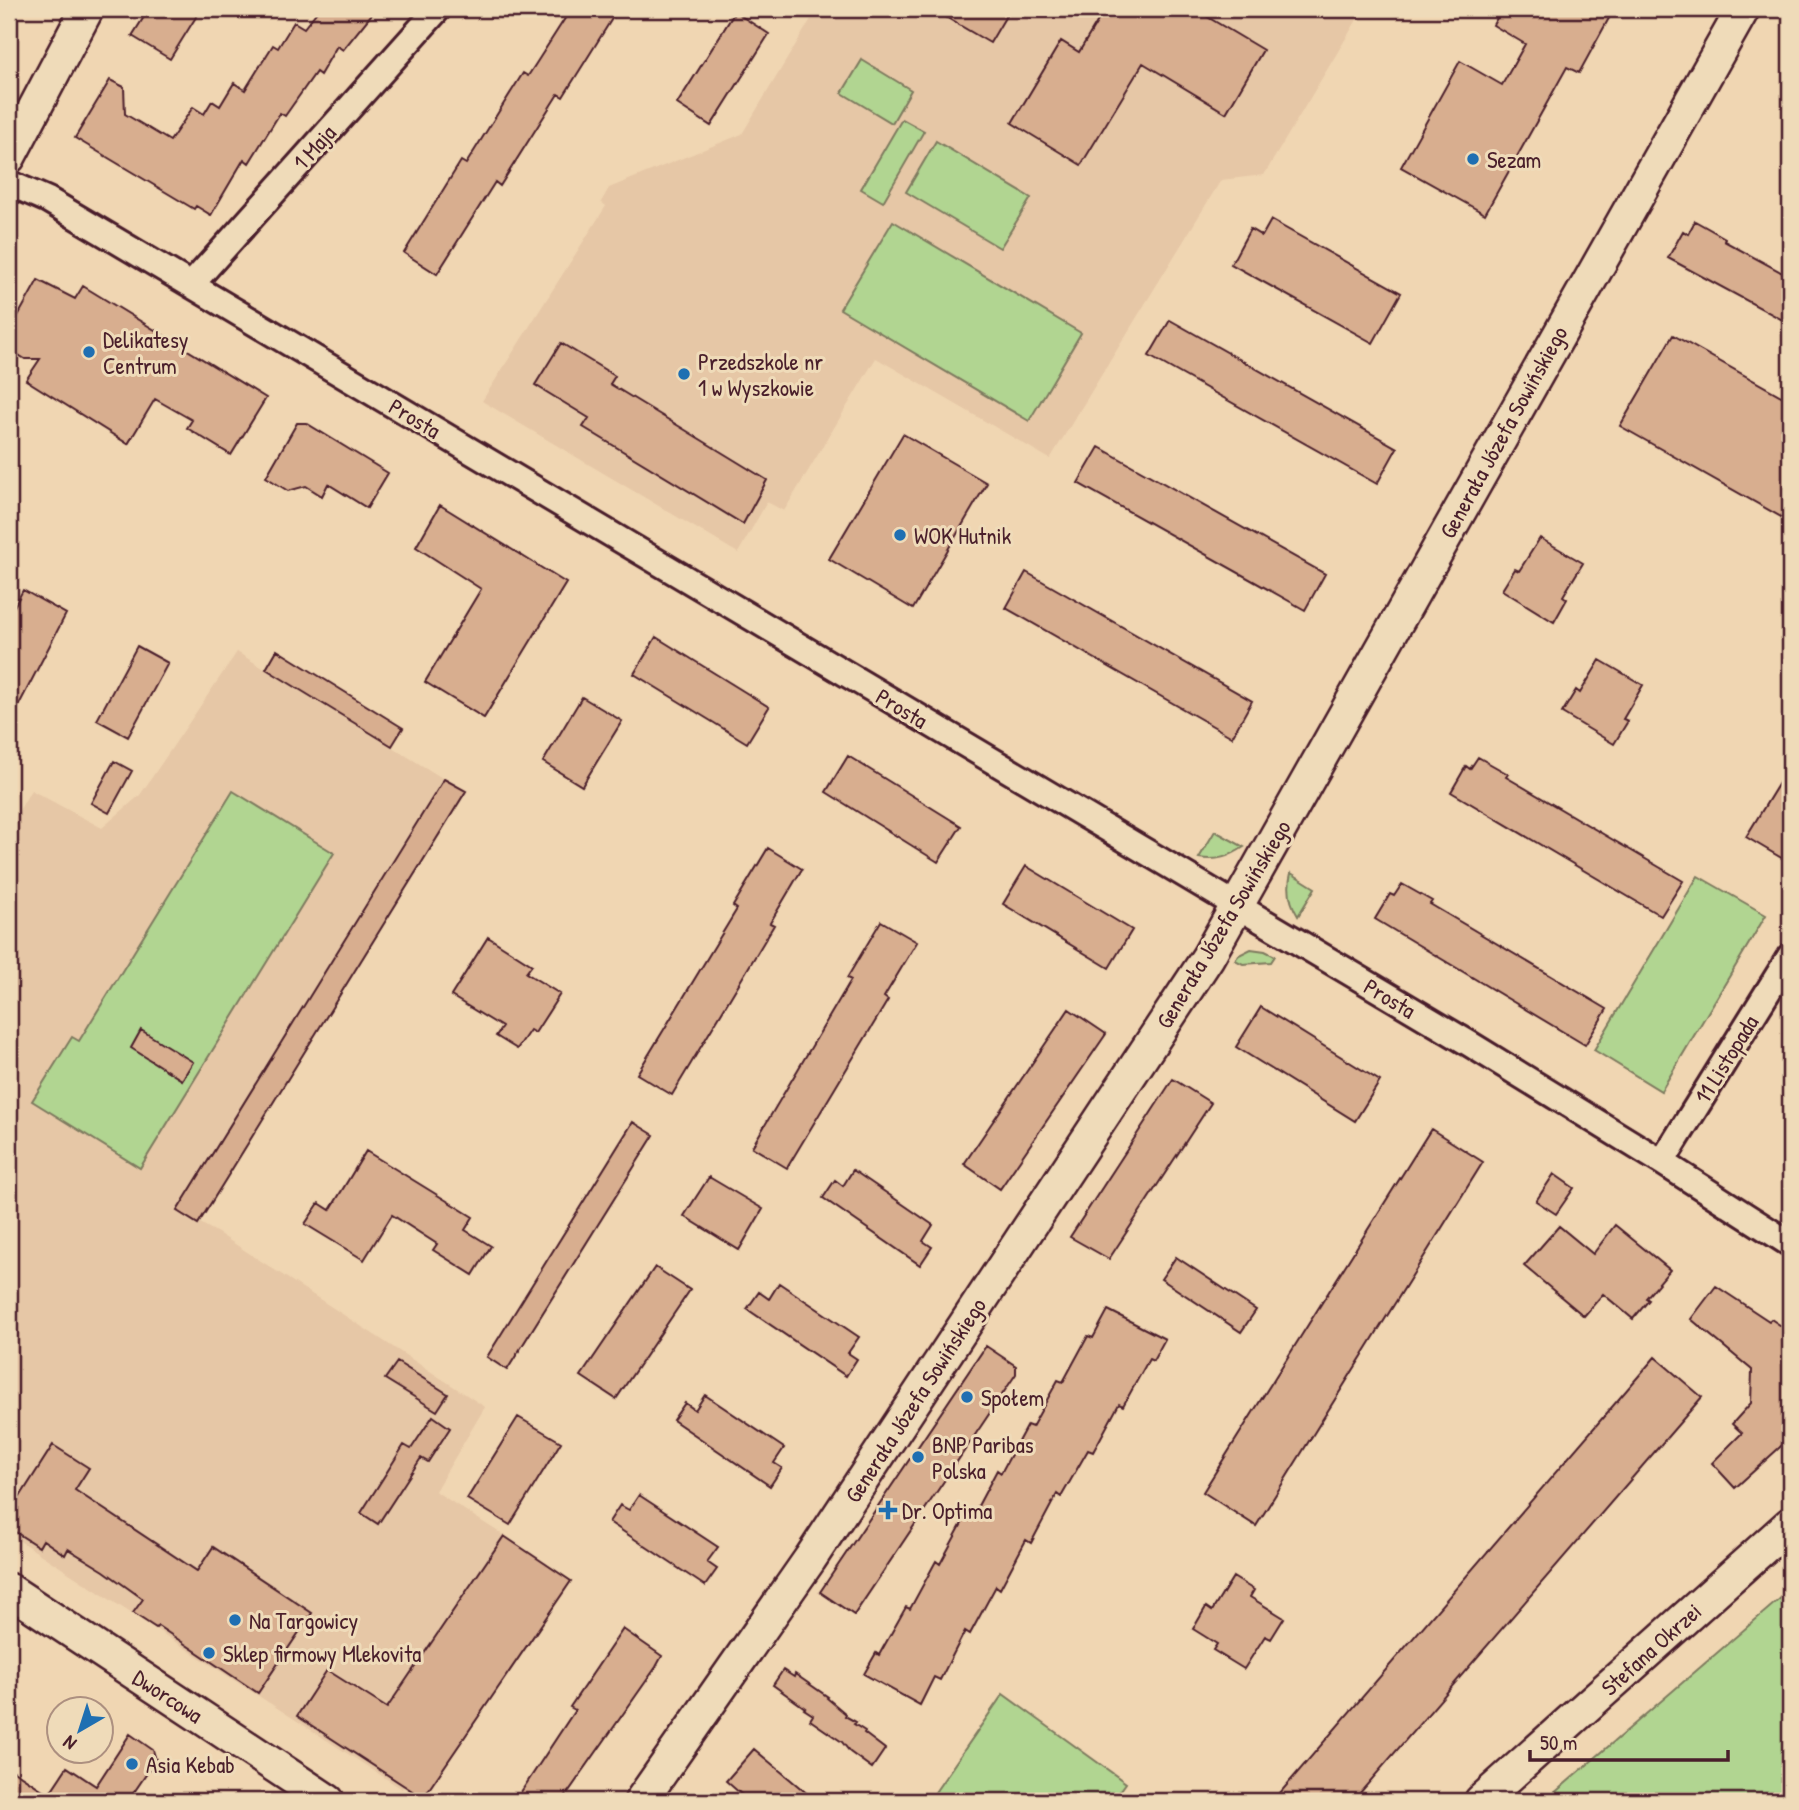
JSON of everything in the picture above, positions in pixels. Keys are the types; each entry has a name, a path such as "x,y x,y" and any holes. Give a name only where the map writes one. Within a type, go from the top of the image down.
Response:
{"street":[{"path":"9,157 87,9"},
{"name":"1 Maja","path":"191,285 438,9"},
{"name":"Generała Józefa Sowińskiego","path":"640,1801 810,1559 1238,907 1743,9"},
{"name":"Prosta","path":"9,183 48,201 191,285 1238,907 1662,1162 1790,1244"},
{"name":"11 Listopada","path":"1662,1162 1790,956"},
{"name":"Stefana Okrzei","path":"1481,1801 1790,1524"},
{"name":"Dworcowa","path":"9,1590 328,1801"}],"shaded area":[{"path":"817,9 1342,9 1358,18 1264,175 1221,180 1050,459 876,358 784,511 767,502 738,553 482,401 606,206 601,202 609,188 742,134"},
{"path":"237,652 444,779 177,1210 218,1233 485,1407 435,1491 548,1564 402,1789 9,1534 9,828 31,790 102,828 140,795"}],"green space":[{"path":"862,60 911,90 892,123 842,93"},
{"path":"902,119 924,131 883,202 861,189"},
{"path":"936,141 1031,198 1000,248 906,192"},
{"path":"893,221 1081,333 1029,421 840,309"},
{"path":"233,791 334,853 140,1168 32,1101 72,1037 79,1041"},
{"path":"1215,831 1244,847 1223,857 1199,858"},
{"path":"1291,873 1315,888 1298,916 1290,895"},
{"path":"1698,876 1766,915 1661,1091 1594,1050"},
{"path":"1251,949 1275,956 1271,962 1243,964 1235,960"},
{"path":"1790,1590 1790,1801 1545,1801"},
{"path":"1003,1694 1126,1783 1113,1801 929,1801"}],"building":[{"path":"149,9 201,9 170,59 132,36"},
{"path":"319,9 376,9 343,50 337,46 320,75 316,72 285,116 280,113 249,163 244,159 211,215 196,206 194,209 75,138 110,80 124,87 125,114 170,141 193,107 204,114 212,101 220,106 234,83 245,90 273,45 278,48 294,22 304,28"},
{"path":"571,9 618,9 563,97 558,94 500,186 495,182 437,274 404,253 461,161 466,164 523,73 528,76"},
{"path":"932,9 1010,9 990,43"},
{"path":"1105,9 1194,9 1263,50 1226,113 1143,63 1081,165 1012,123 1061,41 1079,52"},
{"path":"1502,9 1614,9 1579,73 1567,67 1485,214 1401,167 1460,61 1502,85 1525,44 1493,25"},
{"path":"735,12 769,34 711,126 677,104"},
{"path":"1271,220 1401,293 1373,343 1231,264 1250,229 1262,236"},
{"path":"1695,221 1725,238 1724,241 1790,277 1790,324 1668,258 1683,231 1688,234"},
{"path":"38,280 75,299 83,286 266,398 231,455 187,428 192,420 155,399 128,444 26,380 40,359 25,359 9,349 9,332"},
{"path":"1170,320 1397,448 1377,484 1149,356"},
{"path":"1673,335 1790,401 1790,522 1620,426"},
{"path":"561,343 615,376 610,384 767,480 743,524 583,427 589,418 535,385"},
{"path":"297,423 306,423 388,473 367,508 328,484 322,496 306,486 288,491 266,477"},
{"name":"WOK Hutnik","path":"903,434 987,483 913,609 829,559"},
{"path":"1099,447 1325,574 1305,610 1078,483"},
{"path":"440,505 566,583 484,718 425,682 481,589 416,547"},
{"path":"1540,538 1583,563 1563,596 1567,599 1554,622 1502,590 1515,569 1519,571"},
{"path":"1026,572 1252,701 1232,737 1006,608"},
{"path":"23,590 66,614 9,724 9,616"},
{"path":"656,637 769,707 747,743 634,674"},
{"path":"137,646 168,663 128,737 97,720"},
{"path":"277,650 403,728 392,746 266,669"},
{"path":"1600,660 1643,685 1623,719 1628,721 1614,744 1562,713 1576,690 1580,693"},
{"path":"582,697 622,721 582,786 543,762"},
{"path":"848,756 961,826 938,862 826,792"},
{"path":"1478,757 1508,774 1506,777 1683,881 1661,916 1451,792 1466,766 1470,769"},
{"path":"114,761 132,771 109,813 91,803"},
{"path":"1790,765 1790,863 1746,837"},
{"path":"444,779 466,791 198,1224 177,1211"},
{"path":"768,848 802,869 770,923 774,925 672,1095 637,1074 737,909 733,906"},
{"path":"1026,866 1132,930 1109,968 1003,904"},
{"path":"1402,884 1432,901 1430,904 1607,1009 1585,1045 1375,919 1390,894 1394,896"},
{"path":"881,921 917,942 884,997 888,1000 787,1168 752,1147 851,980 847,978"},
{"path":"488,937 532,965 526,973 560,994 535,1033 530,1030 517,1049 496,1036 502,1027 451,996"},
{"path":"1261,1007 1380,1081 1355,1121 1236,1047"},
{"path":"1069,1009 1106,1034 1000,1189 964,1164"},
{"path":"141,1030 193,1062 182,1080 131,1048"},
{"path":"1173,1079 1211,1103 1109,1259 1070,1237"},
{"path":"633,1122 654,1135 507,1370 487,1357"},
{"path":"1431,1129 1483,1162 1256,1526 1203,1492"},
{"path":"366,1151 473,1217 465,1230 491,1246 473,1275 433,1250 437,1244 392,1215 364,1260 305,1224 319,1203 330,1210"},
{"path":"853,1170 933,1225 923,1241 932,1247 920,1265 823,1198 835,1180 843,1186"},
{"path":"1554,1174 1574,1188 1556,1214 1536,1201"},
{"path":"709,1177 763,1209 739,1250 684,1216"},
{"path":"1615,1225 1670,1270 1646,1298 1649,1300 1633,1319 1603,1294 1584,1316 1524,1266 1559,1226 1593,1254"},
{"path":"1176,1257 1256,1310 1241,1332 1161,1279"},
{"path":"655,1267 690,1290 616,1399 581,1376"},
{"path":"779,1283 859,1337 848,1353 857,1359 846,1376 747,1309 759,1292 769,1299"},
{"path":"1716,1286 1790,1332 1790,1438 1735,1488 1712,1463 1742,1433 1732,1424 1751,1403 1752,1370 1691,1319"},
{"path":"1108,1310 1165,1339 1153,1361 1149,1359 1123,1406 1119,1404 1093,1452 1088,1450 1061,1497 1057,1494 1031,1543 1026,1540 1000,1589 996,1586 970,1634 965,1631 940,1680 934,1677 920,1705 864,1674 876,1653 879,1655 906,1607 910,1609 936,1561 940,1564 966,1516 971,1519 997,1470 1001,1473 1027,1425 1032,1427 1058,1380 1063,1382 1088,1336 1093,1338"},
{"path":"986,1346 1016,1366 1016,1374 854,1615 820,1592"},
{"path":"1655,1357 1702,1397 1353,1801 1273,1801"},
{"path":"397,1362 448,1394 437,1411 385,1379"},
{"path":"705,1395 784,1448 774,1463 782,1468 770,1486 673,1420 685,1403 695,1410"},
{"path":"433,1416 450,1428 428,1462 421,1458 378,1524 361,1513 404,1445 411,1449"},
{"path":"518,1417 561,1442 510,1525 467,1499"},
{"path":"53,1445 89,1468 75,1490 197,1571 213,1547 312,1613 258,1693 158,1626 156,1628 133,1613 143,1599 104,1571 68,1549 65,1555 43,1540 39,1547 9,1528 9,1514"},
{"path":"639,1495 718,1547 707,1562 717,1569 705,1586 609,1522 620,1505 629,1510"},
{"path":"504,1536 571,1581 423,1798 297,1716 327,1670 387,1708"},
{"path":"1233,1577 1254,1590 1250,1597 1284,1618 1271,1639 1265,1636 1244,1669 1213,1650 1217,1644 1193,1629 1206,1607 1212,1611"},
{"path":"623,1629 662,1656 656,1667 562,1801 515,1801 575,1710 570,1707"},
{"path":"783,1670 794,1677 795,1674 828,1697 845,1716 856,1722 854,1724 885,1749 872,1768 850,1752 842,1742 810,1720 813,1715 773,1685"},
{"path":"130,1734 153,1750 156,1760 128,1801 9,1801 9,1768 49,1794 67,1767 96,1786 110,1764 116,1764 116,1755"},
{"path":"754,1749 816,1801 749,1801 726,1781"}],"place":[{"name":"Sezam","path":"1473,159"},
{"name":"Delikatesy Centrum","path":"89,352"},
{"name":"Przedszkole nr 1 w Wyszkowie","path":"684,374"},
{"name":"WOK Hutnik","path":"900,535"},
{"name":"Społem","path":"967,1397"},
{"name":"BNP Paribas Polska","path":"918,1457"},
{"name":"Dr. Optima","path":"888,1510"},
{"name":"Na Targowicy","path":"235,1620"},
{"name":"Sklep firmowy Mlekovita","path":"209,1653"},
{"name":"Asia Kebab","path":"132,1764"}]}
